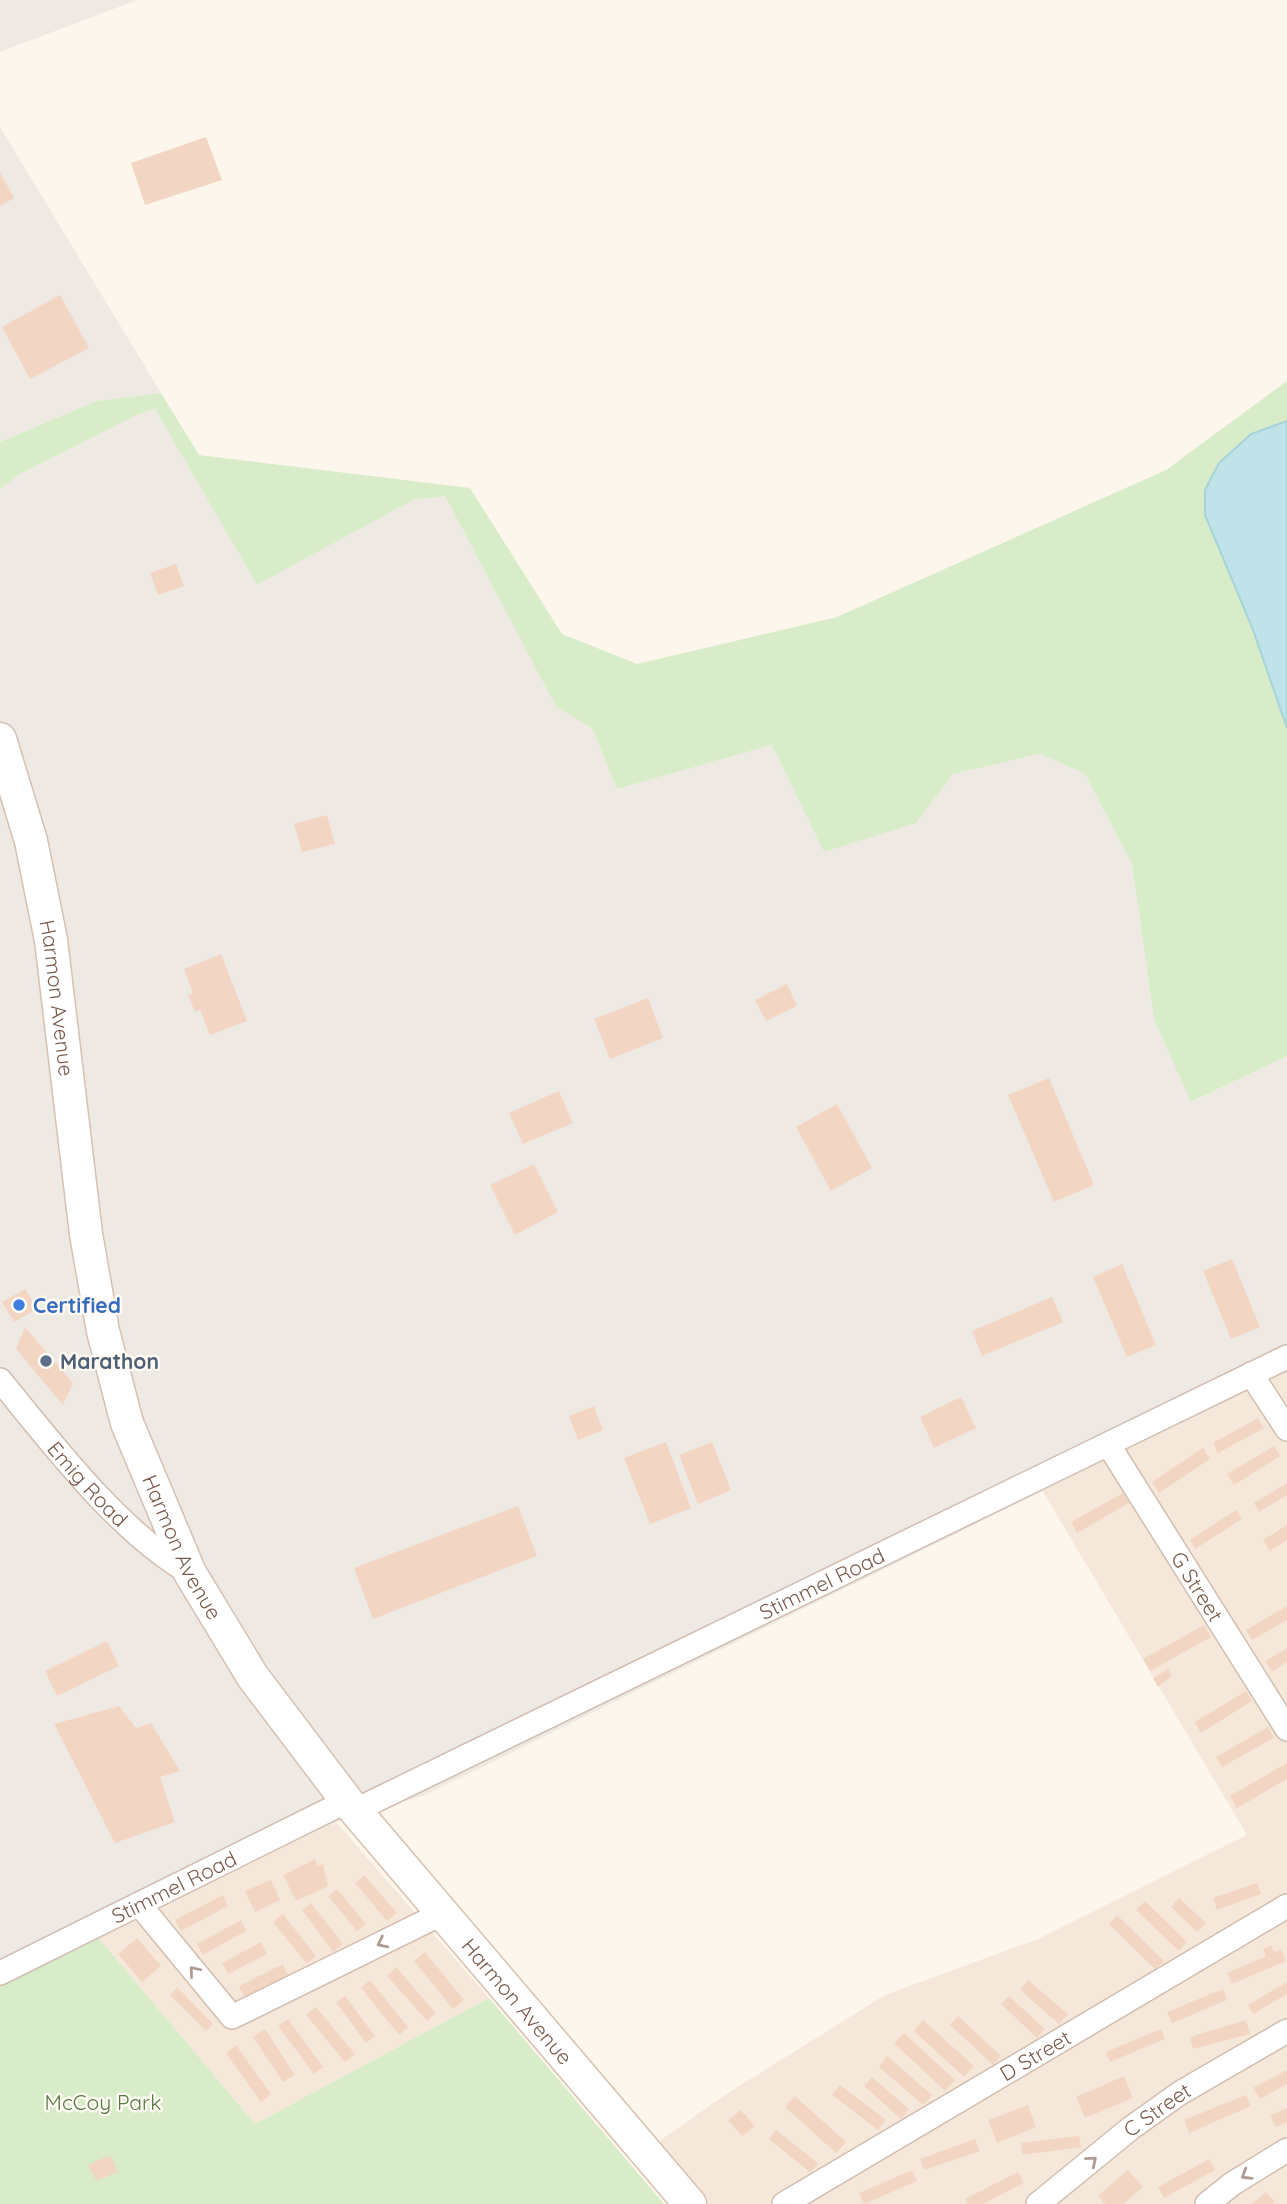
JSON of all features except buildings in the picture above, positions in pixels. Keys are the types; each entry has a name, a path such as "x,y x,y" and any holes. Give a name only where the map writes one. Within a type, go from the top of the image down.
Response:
{"main road":[{"name":"Harmon Avenue","path":"1,749 32,841 51,940 86,1234 103,1331 127,1423 190,1573 253,1677 352,1806 690,2204"}],"street":[{"name":"Stimmel Road","path":"0,1973 139,1904 352,1806 1287,1357"},
{"path":"1251,1374 1287,1429"},
{"name":"Emig Road","path":"0,1380 125,1524 162,1557 190,1573"},
{"name":"G Street","path":"1108,1444 1287,1729"},
{"path":"139,1904 232,2017 443,1913"},
{"name":"D Street","path":"784,2204 1287,1906"},
{"name":"C Street","path":"1038,2204 1180,2093 1287,2031"},
{"path":"1207,2204 1232,2184 1287,2150"}],"shaded area":[{"path":"0,0 137,0 0,52"},
{"path":"0,127 161,393 96,401 0,442"},
{"path":"155,409 257,585 413,500 445,496 556,707 592,728 617,789 772,745 824,851 916,823 953,774 1040,754 1085,774 1132,864 1154,1019 1192,1102 1287,1056 1287,1371 423,1796 336,1822 0,1983 0,489 20,474 139,414"},
{"path":"1287,1371 1287,2204 707,2204 655,2144 728,2093 885,1995 1038,1939 1247,1835 1042,1490"},
{"path":"336,1822 489,1998 255,2124 97,1936"}],"green space":[{"path":"1287,381 1287,421 1251,434 1252,627 1287,728 1287,1056 1191,1102 1154,1019 1132,864 1085,774 1040,754 953,774 916,823 824,852 772,745 617,789 592,728 556,707 445,496 413,500 257,585 155,409 139,414 20,474 0,489 0,442 96,401 161,393 199,455 470,488 562,634 637,664 837,617 1166,470"},
{"name":"McCoy Park","path":"97,1936 255,2124 489,1998 664,2204 0,2204 0,1983"}],"water":[{"path":"1287,421 1287,728 1252,627 1205,515 1205,490 1219,463 1251,434"}],"place":[{"name":"Certified","path":"19,1305"},
{"name":"Marathon","path":"46,1361"}]}
